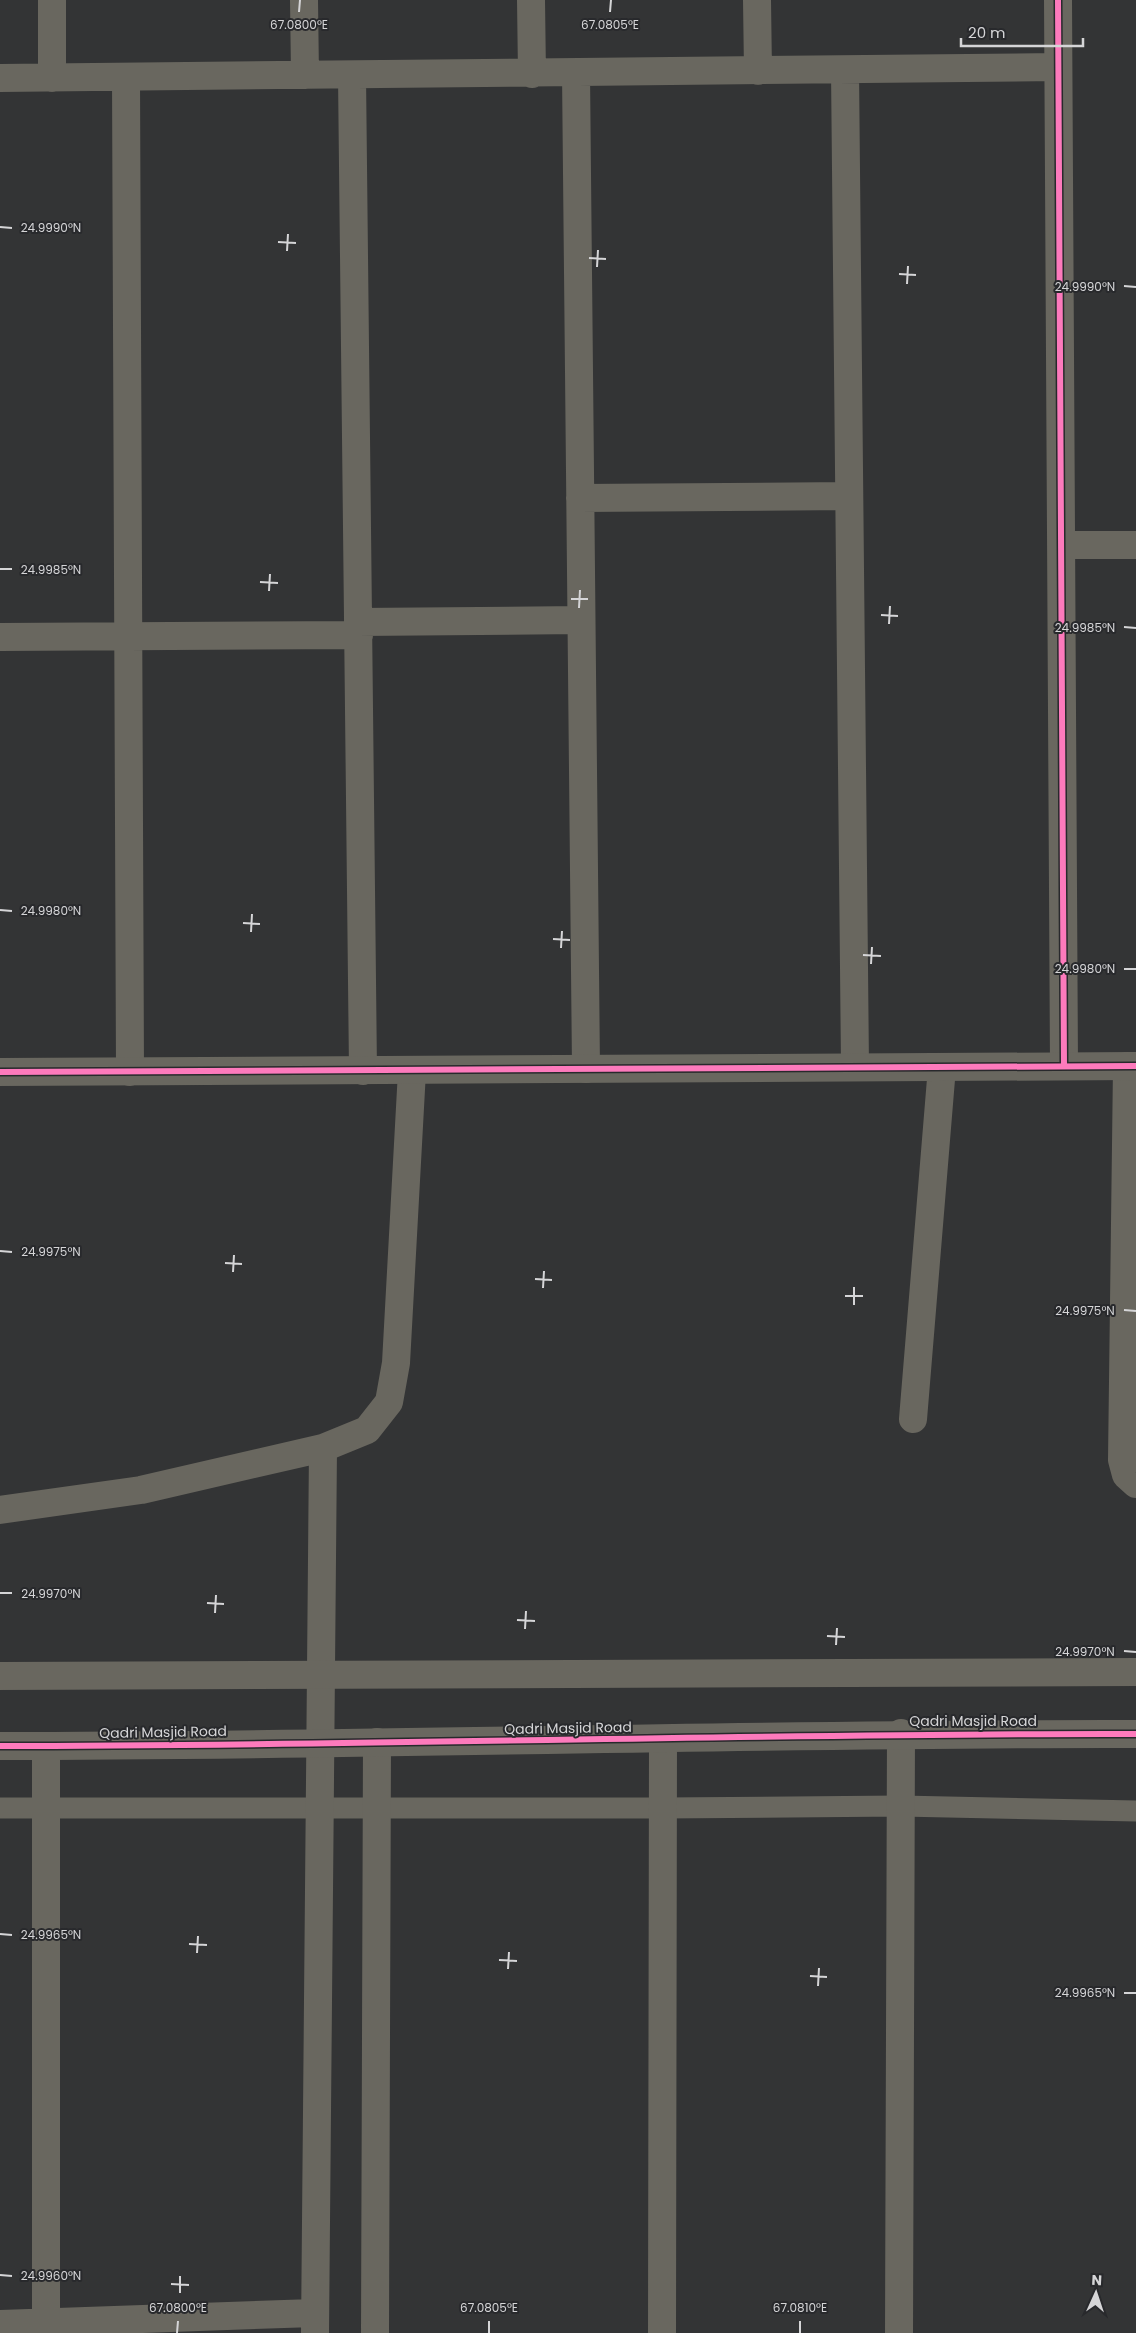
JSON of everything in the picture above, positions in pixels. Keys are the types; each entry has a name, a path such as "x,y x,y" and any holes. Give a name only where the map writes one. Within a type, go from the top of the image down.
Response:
{"street":[{"path":"52,0 52,78"},
{"path":"304,0 304,75"},
{"path":"531,0 532,74"},
{"path":"757,0 758,71"},
{"path":"1058,0 1064,1066"},
{"path":"0,78 532,74 1058,67"},
{"path":"845,70 855,1067"},
{"path":"576,73 586,1069"},
{"path":"352,75 363,1071"},
{"path":"126,78 130,1072"},
{"path":"580,498 849,496"},
{"path":"1061,545 1136,545"},
{"path":"0,637 128,636 581,620"},
{"path":"0,1072 1131,1066 1130,1261 1122,1460 1126,1476 1136,1484"},
{"path":"914,1419 942,1067"},
{"path":"0,1510 141,1490 323,1448 367,1430 389,1402 396,1364 412,1071"},
{"path":"0,2324 314,2323 323,1448"},
{"path":"0,1676 1136,1672"},
{"path":"899,2333 901,1733"},
{"name":"Qadri Masjid Road","path":"0,1746 663,1739 901,1733 1136,1734"},
{"path":"662,2333 663,1739"},
{"path":"375,2333 377,1742"},
{"path":"46,1746 46,2323"}],"lane":[{"path":"0,1808 901,1806 1136,1811"}],"cycle path":[{"path":"1058,0 1064,1066"},
{"path":"0,1072 1136,1066"},
{"path":"0,1746 284,1744 852,1735 1136,1734"}]}
